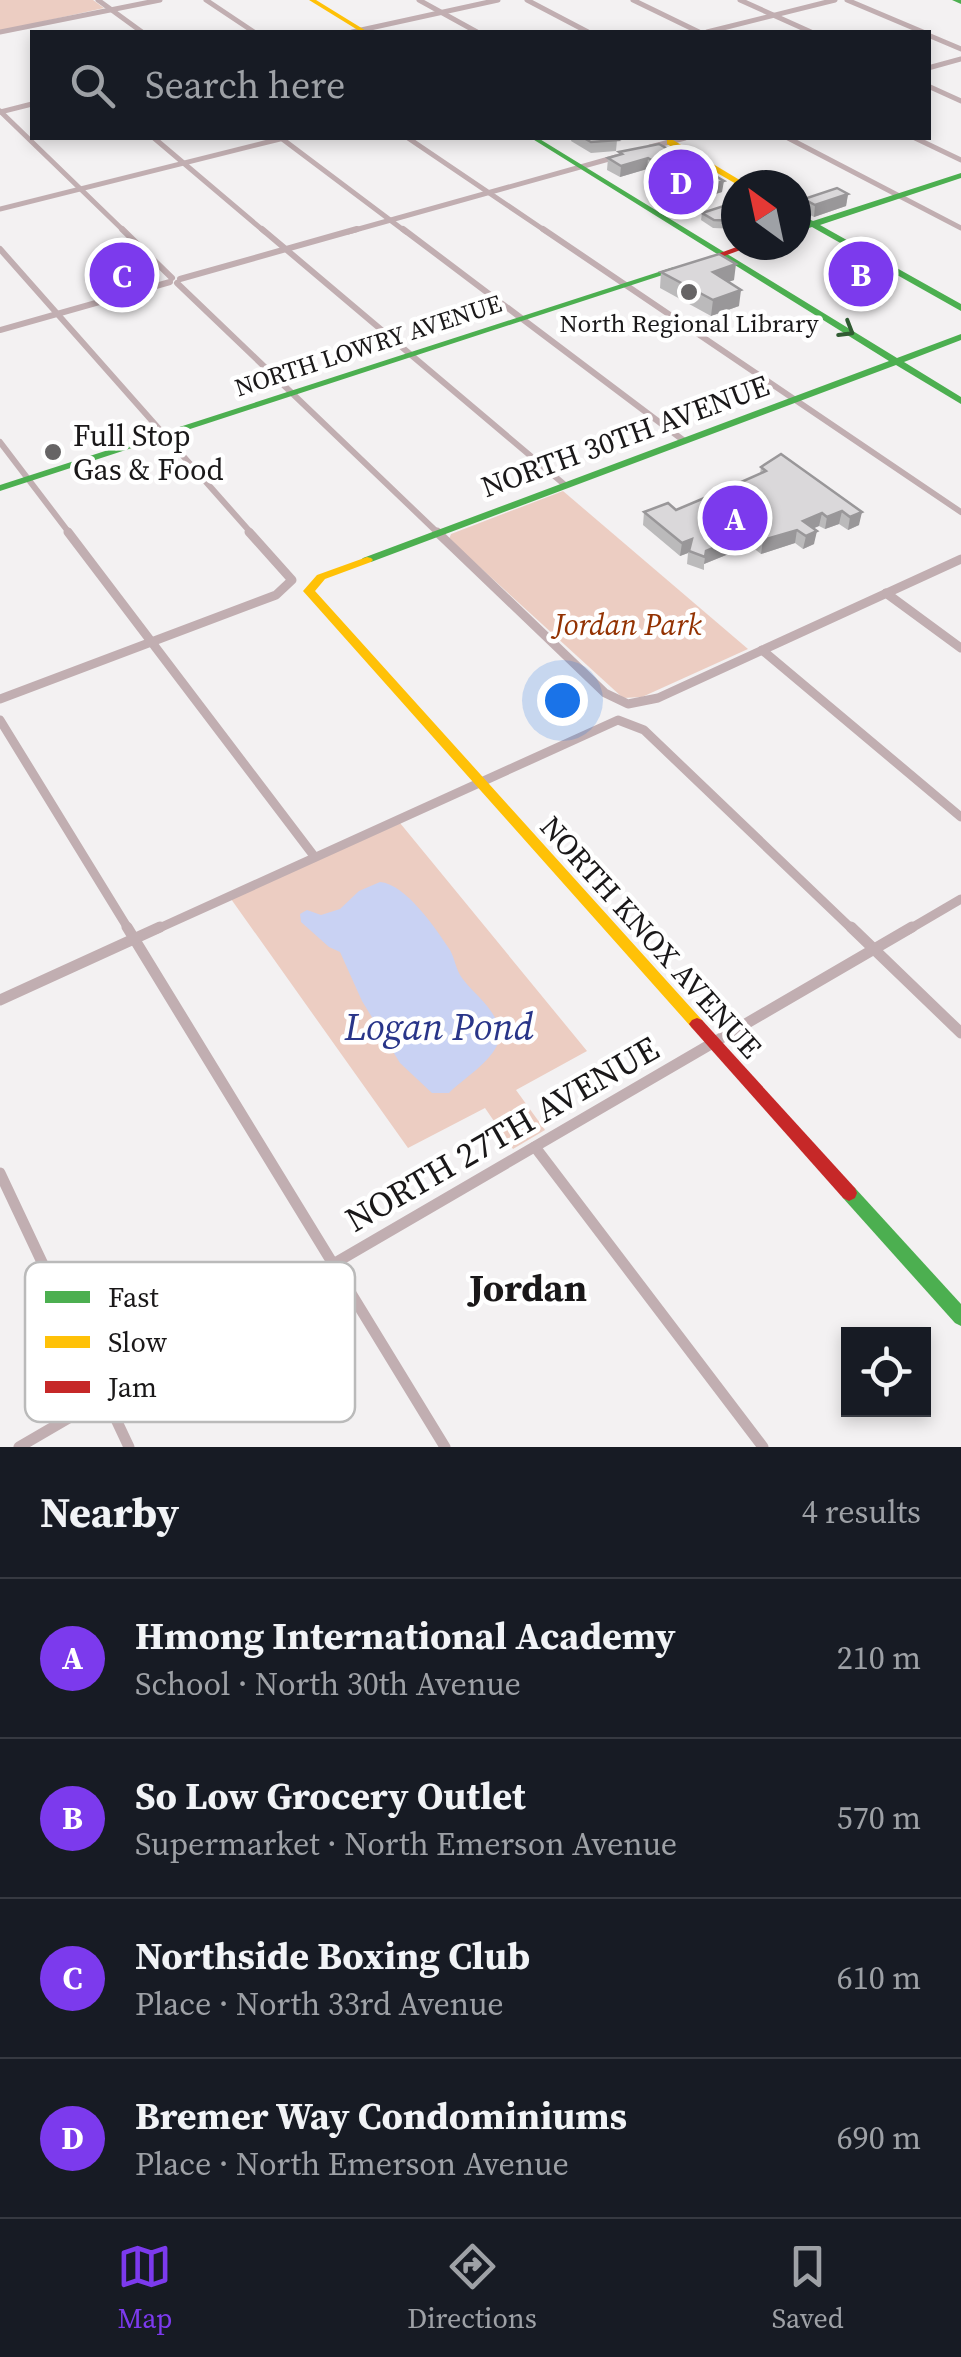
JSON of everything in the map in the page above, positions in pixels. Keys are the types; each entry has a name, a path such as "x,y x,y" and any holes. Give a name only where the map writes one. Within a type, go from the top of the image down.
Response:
{"street":[{"path":"98,0 139,30"},
{"path":"0,32 160,0"},
{"path":"206,0 251,30"},
{"path":"312,0 357,30"},
{"path":"419,0 473,30"},
{"path":"368,30 498,0"},
{"path":"526,0 584,30"},
{"path":"633,0 695,30"},
{"path":"740,0 807,30"},
{"path":"715,30 835,0"},
{"path":"847,0 917,30"},
{"path":"24,28 30,33"},
{"path":"931,36 961,49"},
{"path":"931,67 961,59"},
{"path":"931,87 961,101"},
{"path":"0,111 30,104"},
{"path":"0,111 30,140"},
{"path":"30,140 605,693 628,704 658,698 961,559"},
{"path":"156,140 565,485"},
{"path":"0,209 275,140"},
{"path":"286,140 683,440"},
{"path":"411,140 961,512"},
{"path":"537,140 721,253"},
{"path":"644,149 664,140 721,172"},
{"path":"792,140 961,228"},
{"path":"918,140 961,160"},
{"path":"0,330 626,154"},
{"path":"811,226 961,175"},
{"path":"811,223 961,308"},
{"path":"0,249 289,572 291,584 280,593 0,699"},
{"name":"NORTH LOWRY AVENUE","path":"0,488 721,254"},
{"path":"732,260 961,401"},
{"name":"NORTH 30TH AVENUE","path":"310,586 321,577 961,337"},
{"path":"0,442 314,856"},
{"name":"NORTH KNOX AVENUE","path":"310,586 312,598 961,1317"},
{"path":"886,593 961,648"},
{"path":"762,650 961,816"},
{"path":"0,720 331,1262"},
{"path":"0,1000 600,724 624,720 653,738 961,1033"},
{"name":"NORTH 27TH AVENUE","path":"335,1262 961,899"},
{"path":"535,1147 763,1447"},
{"path":"0,1173 42,1262"},
{"path":"355,1301 445,1447"},
{"name":"NORTH 27TH AVENUE","path":"20,1447 61,1422"},
{"path":"117,1422 129,1447"}],"green space":[{"path":"0,0 93,0 104,8 0,31"},
{"name":"Jordan Park","path":"563,491 748,649 642,697 623,698 449,539 451,534"},
{"path":"400,823 587,1051 516,1090 545,1130 513,1149 485,1108 408,1148 231,899"}],"water":[{"name":"Logan Pond","path":"380,882 400,891 429,920 450,950 458,972 498,1024 500,1033 494,1050 449,1093 432,1093 400,1063 362,1001 340,952 301,922 300,914 307,910 321,915 340,909 359,891"}],"building":[{"path":"659,144 721,182 672,197 658,188 686,180 648,158 621,166 608,158 622,154 619,152"},
{"path":"837,188 848,194 815,205 811,197"},
{"path":"721,207 721,220 714,220 702,213"},
{"path":"120,254 133,268 118,272 105,258"},
{"path":"719,254 721,260 736,264 713,272 741,290 713,300 661,272"},
{"path":"858,255 894,276 862,287 830,264"},
{"path":"781,454 862,512 850,517 842,511 827,517 822,513 803,521 817,531 806,536 797,530 763,540 736,520 721,531 733,540 706,551 705,557 689,551 692,539 682,543 644,512 668,503 676,510 721,491 766,471 761,467"}],"traffic: fast":[{"path":"955,0 961,2"},
{"path":"537,140 961,401"},
{"path":"811,225 961,175"},
{"path":"811,223 961,308"},
{"path":"0,488 677,269"},
{"path":"367,560 961,337"},
{"path":"849,1193 961,1317"}],"traffic: slow":[{"path":"312,0 362,30"},
{"path":"670,142 721,172"},
{"path":"367,560 321,577 309,591 697,1024"}],"traffic: jam":[{"path":"705,260 721,255"},
{"path":"697,1024 849,1193"}],"place":[{"name":"Bremer Way Condominiums","path":"681,182"},
{"name":"So Low Grocery Outlet","path":"861,274"},
{"name":"Northside Boxing Club","path":"122,275"},
{"name":"North Regional Library","path":"689,292"},
{"name":"Full Stop Gas & Food","path":"53,452"},
{"name":"Hmong International Academy","path":"735,518"}],"district":[{"name":"Jordan","path":"528,1288"}]}
